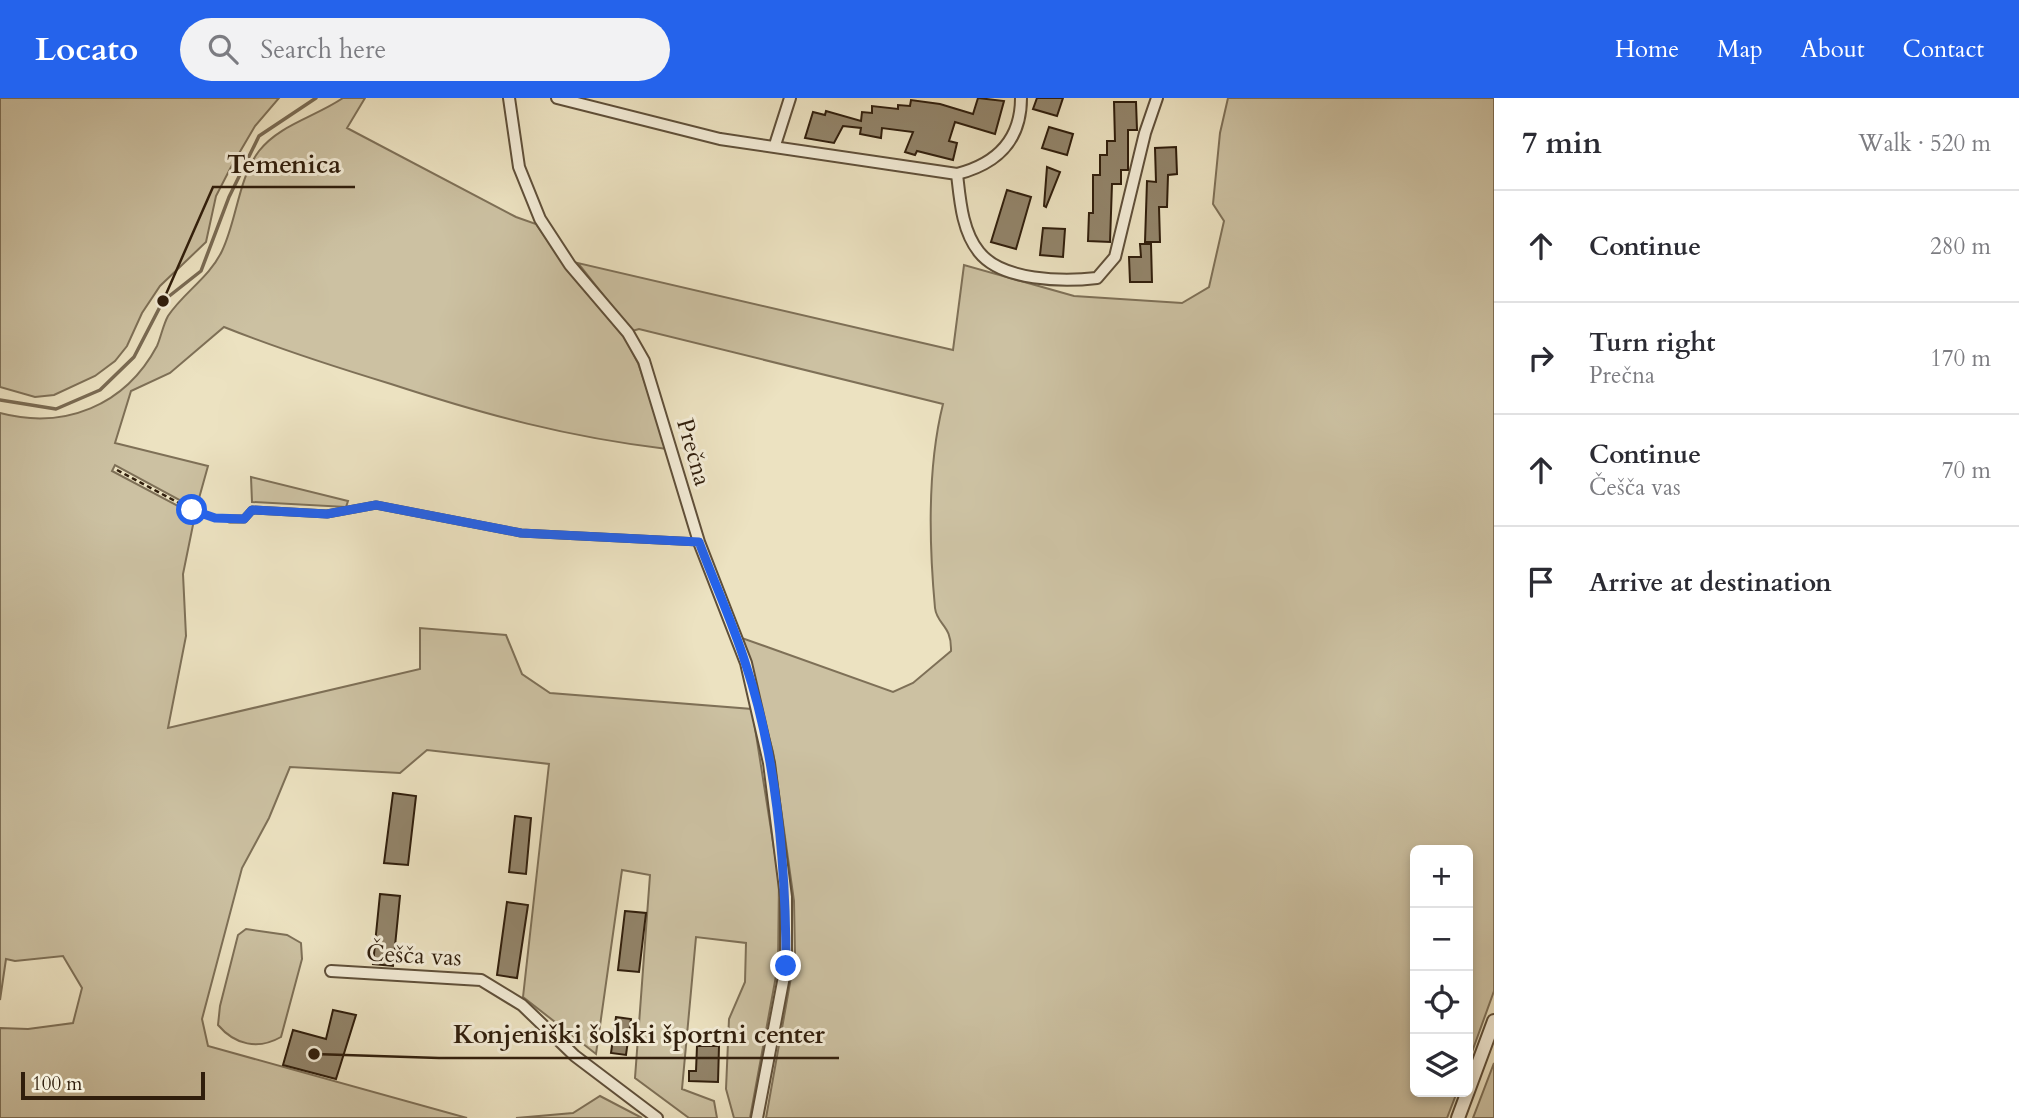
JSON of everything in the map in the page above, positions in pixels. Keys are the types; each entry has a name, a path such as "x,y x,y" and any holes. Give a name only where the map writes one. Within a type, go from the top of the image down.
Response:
{"street":[{"name":"Prečna","path":"509,98 513,142 528,194 564,255 628,333 644,361 699,542 746,663 769,763 782,846 786,966 757,1118"},
{"path":"557,98 720,139 957,174 980,168 1006,148 1014,134 1021,98"},
{"path":"775,145 790,98"},
{"path":"957,174 967,230 979,253 997,266 1016,272 1082,280 1097,278 1115,257 1145,133 1157,98"},
{"name":"Češča vas","path":"331,971 481,980 522,1005 575,1056 657,1118"},
{"path":"1458,1118 1494,1021"}],"lane":[{"path":"229,519 244,519 252,510 327,514 376,505 521,533 699,542"}],"path":[{"path":"117,470 192,510 229,519"}],"shaded area":[{"path":"0,98 279,98 255,126 216,196 206,242 160,286 142,313 127,346 115,361 95,376 54,395 35,397 0,387"},
{"path":"343,98 365,98 347,128 516,217 536,224 569,272 625,338 638,363 667,449 595,438 494,415 328,364 224,327 170,373 131,391 115,443 208,466 196,509 115,465 112,471 195,515 183,574 186,636 168,728 420,669 420,628 506,635 522,674 550,693 752,709 779,880 778,965 750,1118 734,1118 726,1089 729,1019 745,982 746,943 696,937 682,1089 714,1101 717,1118 689,1118 635,1078 650,875 622,870 596,1054 523,997 549,764 427,750 400,773 290,767 269,818 242,868 202,1019 208,1046 467,1118 0,1118 0,1028 28,1029 73,1023 82,988 63,956 15,961 6,959 0,1000 0,413 47,418 69,415 110,398 128,384 144,367 157,346 168,316 217,261 227,239 246,174 259,151 277,134"},
{"path":"1228,98 1494,98 1494,991 1473,1049 1473,845 1410,845 1410,1097 1455,1097 1447,1118 766,1118 795,955 794,901 773,752 742,638 893,692 913,683 951,651 947,630 936,614 931,558 934,454 943,404 639,329 632,331 578,263 953,350 964,265 1074,296 1182,303 1209,287 1224,221 1213,204 1220,133"},
{"path":"251,477 348,501 346,507 252,502"},
{"path":"246,929 287,935 301,943 302,959 281,1037 264,1043 239,1041 218,1025 220,1006 238,935"},
{"path":"1494,1063 1494,1118 1473,1118"},
{"path":"600,1096 642,1118 516,1118 573,1113"}],"building":[{"path":"978,98 1004,101 995,134 955,122 949,141 957,143 953,160 917,151 915,155 905,152 913,132 882,128 881,138 860,134 861,128 843,126 834,143 805,138 813,112 825,115 826,111 861,121 862,112 872,113 872,106 898,109 898,105 910,106 911,100 940,104 973,114"},
{"path":"1037,98 1063,98 1057,116 1033,109"},
{"path":"1114,102 1136,102 1137,130 1128,130 1128,170 1121,170 1121,184 1112,184 1110,242 1088,241 1089,213 1093,213 1093,175 1100,175 1100,155 1107,155 1107,141 1115,141"},
{"path":"1049,127 1073,134 1067,155 1042,148"},
{"path":"1176,147 1177,174 1168,175 1167,207 1159,207 1160,242 1145,242 1147,181 1156,182 1155,148"},
{"path":"1047,167 1060,172 1046,207 1044,206"},
{"path":"1007,190 1031,197 1016,249 991,242"},
{"path":"1043,228 1065,229 1063,257 1040,255"},
{"path":"1140,244 1151,244 1152,282 1130,282 1129,257 1141,257"},
{"path":"393,793 416,796 408,865 384,863"},
{"path":"515,816 531,818 526,874 509,872"},
{"path":"380,894 400,896 393,966 373,964"},
{"path":"507,902 528,905 517,978 497,975"},
{"path":"625,911 646,913 639,972 618,970"},
{"path":"333,1010 356,1015 336,1079 283,1065 293,1030 326,1039"},
{"path":"616,1017 631,1019 626,1055 611,1053"},
{"path":"697,1046 719,1046 718,1082 689,1081 689,1071 696,1071"}],"waterway":[{"path":"0,400 56,409 100,390 134,357 163,301 201,271 229,197 259,136 316,98"}],"place":[{"name":"Temenica","path":"163,301"},
{"name":"Konjeniški šolski športni center","path":"314,1054"}],"route":[{"path":"192,510 215,518 244,519 252,510 327,514 376,505 521,533 699,542 746,663 769,763 782,846 786,897 786,966"}]}
